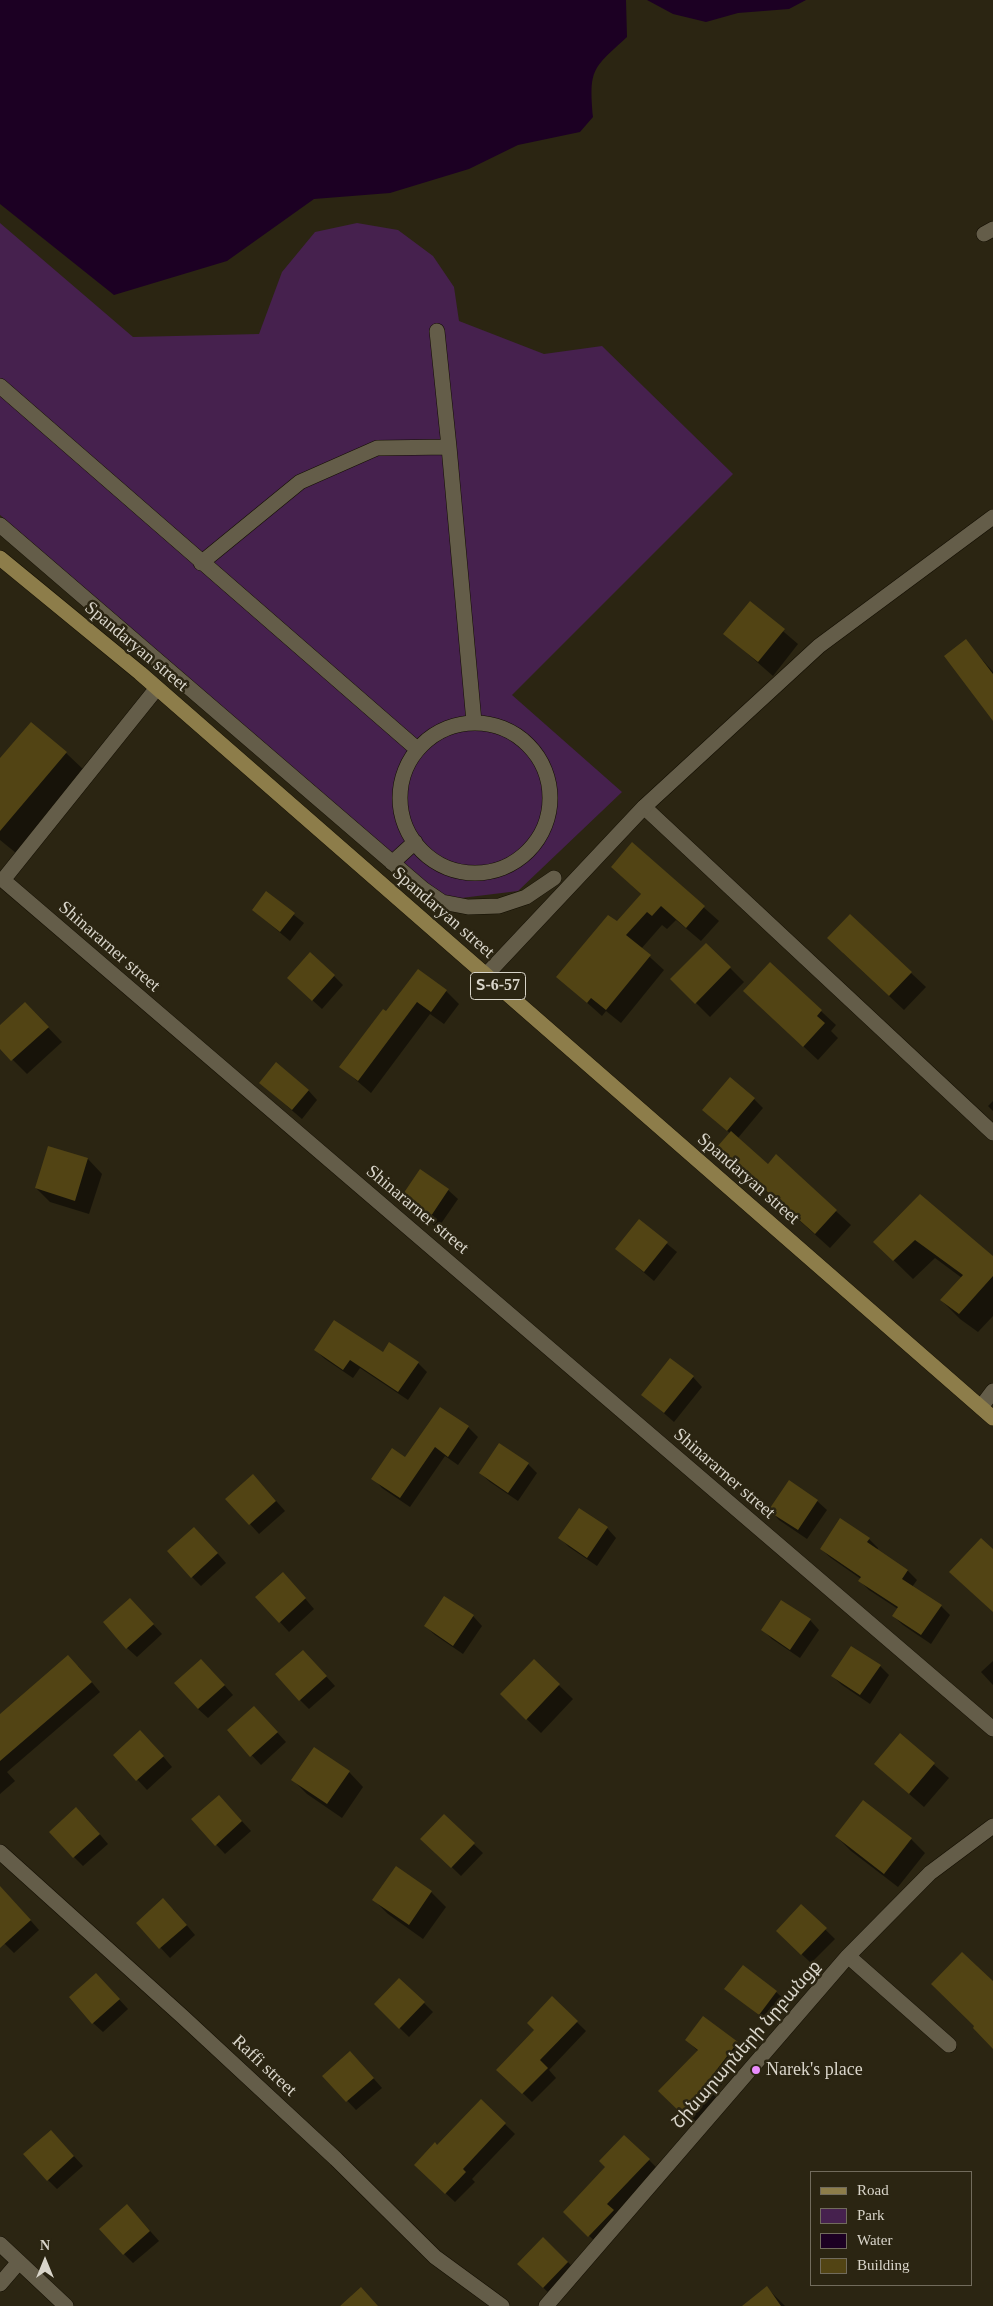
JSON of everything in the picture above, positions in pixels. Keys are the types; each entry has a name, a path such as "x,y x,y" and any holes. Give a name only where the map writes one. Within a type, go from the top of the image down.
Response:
{"main road":[{"name":"Spandaryan street","path":"0,558 157,688 993,1418"}],"street":[{"path":"437,331 474,722"},
{"path":"0,386 201,563 417,749"},
{"path":"201,563 300,482 377,448 449,447"},
{"path":"486,975 644,807 819,646 993,517"},
{"path":"0,525 423,890 442,902 468,907 499,906 526,897 554,878"},
{"name":"Shinararner street","path":"157,688 3,880 993,1729"},
{"path":"474,722 518,735 546,770 550,816 527,855 485,875 440,867 407,835 398,790 417,749 442,730 474,722"},
{"path":"644,807 993,1133"},
{"path":"392,863 415,842"},
{"path":"981,1407 993,1391"},
{"name":"Շինարարների նրբանցք","path":"546,2306 848,1956 930,1873 993,1826"},
{"name":"Raffi street","path":"0,1852 307,2132 435,2257 502,2306"},
{"path":"848,1956 949,2045"},
{"path":"0,2244 66,2306"},
{"path":"0,2284 18,2262"}],"green space":[{"path":"0,223 133,337 259,334 282,272 315,232 357,223 398,230 433,256 454,287 459,321 544,354 602,346 733,474 512,695 622,792 518,891 445,900 0,515"}],"water":[{"path":"0,0 626,0 627,37 606,56 595,71 592,89 593,117 580,132 518,145 469,169 390,193 314,199 227,261 114,295 0,204"},
{"path":"647,0 806,0 789,9 738,13 706,22 673,14"}],"building":[{"path":"750,601 785,629 758,662 723,634"},
{"path":"966,639 993,674 993,721 944,656"},
{"path":"31,722 67,752 0,831 0,758"},
{"path":"632,842 705,906 686,928 661,906 652,916 647,912 626,935 651,955 606,1010 591,998 587,1003 556,977 608,915 617,921 641,894 611,867"},
{"path":"266,891 295,913 280,932 252,910"},
{"path":"850,914 912,972 889,996 827,938"},
{"path":"706,943 731,967 695,1004 670,979"},
{"path":"310,952 335,975 312,1001 287,978"},
{"path":"770,962 822,1010 817,1016 825,1023 803,1047 743,991"},
{"path":"418,969 447,990 431,1012 417,1002 358,1081 339,1067 383,1009 386,1011"},
{"path":"25,1002 49,1027 11,1061 0,1049 0,1025"},
{"path":"276,1062 309,1090 292,1110 259,1083"},
{"path":"730,1077 755,1098 727,1131 702,1110"},
{"path":"731,1131 768,1164 776,1154 837,1210 815,1234 717,1147"},
{"path":"48,1146 88,1158 75,1201 35,1188"},
{"path":"420,1169 449,1189 429,1219 399,1200"},
{"path":"920,1194 993,1256 993,1276 959,1314 940,1300 963,1275 915,1240 893,1261 873,1242"},
{"path":"639,1219 668,1242 644,1272 615,1249"},
{"path":"334,1320 383,1352 389,1342 419,1362 398,1392 350,1360 343,1370 314,1350"},
{"path":"670,1358 694,1376 664,1413 641,1395"},
{"path":"440,1407 469,1426 448,1457 435,1447 400,1498 371,1479 392,1448 405,1457"},
{"path":"499,1443 529,1463 508,1493 479,1473"},
{"path":"253,1474 276,1501 249,1525 225,1499"},
{"path":"789,1480 818,1500 798,1530 768,1511"},
{"path":"579,1508 608,1527 587,1558 558,1538"},
{"path":"840,1518 870,1538 867,1542 908,1570 902,1579 942,1605 921,1635 892,1616 898,1607 858,1581 861,1577 820,1549"},
{"path":"194,1527 218,1553 191,1578 167,1551"},
{"path":"981,1538 993,1549 993,1612 949,1572"},
{"path":"283,1572 306,1598 279,1623 255,1597"},
{"path":"444,1596 474,1615 453,1646 424,1626"},
{"path":"130,1598 154,1624 126,1649 103,1622"},
{"path":"781,1600 811,1619 790,1650 761,1630"},
{"path":"851,1646 881,1665 860,1695 831,1676"},
{"path":"303,1650 327,1676 299,1701 275,1674"},
{"path":"68,1655 92,1682 0,1761 0,1714"},
{"path":"201,1659 225,1685 198,1709 174,1683"},
{"path":"534,1659 560,1684 526,1720 500,1694"},
{"path":"254,1706 278,1732 250,1757 227,1730"},
{"path":"140,1730 164,1756 136,1781 113,1755"},
{"path":"900,1733 935,1763 909,1794 874,1764"},
{"path":"314,1747 350,1771 327,1804 291,1780"},
{"path":"219,1795 242,1821 215,1846 191,1819"},
{"path":"863,1800 912,1838 884,1874 835,1836"},
{"path":"76,1807 100,1834 73,1858 49,1832"},
{"path":"444,1814 475,1843 451,1868 420,1839"},
{"path":"396,1866 432,1891 409,1925 372,1900"},
{"path":"0,1886 31,1920 0,1948"},
{"path":"163,1898 187,1925 159,1949 136,1923"},
{"path":"801,1904 827,1928 801,1955 776,1931"},
{"path":"962,1952 993,1981 993,2049 973,2028 974,2026 931,1984"},
{"path":"743,1965 777,1991 759,2015 724,1989"},
{"path":"96,1973 120,1999 92,2024 69,1997"},
{"path":"399,1978 425,2002 399,2029 374,2004"},
{"path":"552,1996 578,2021 540,2060 548,2068 522,2094 496,2070 534,2030 527,2023"},
{"path":"703,2016 738,2042 705,2085 709,2089 684,2116 658,2091 698,2050 685,2040"},
{"path":"350,2051 374,2078 346,2102 322,2076"},
{"path":"481,2099 506,2123 463,2169 466,2172 445,2194 414,2165 435,2142 437,2145"},
{"path":"51,2130 74,2156 47,2181 23,2154"},
{"path":"624,2135 650,2159 607,2204 614,2210 588,2237 563,2212 605,2167 599,2161"},
{"path":"127,2204 150,2231 123,2255 99,2229"},
{"path":"543,2237 568,2262 543,2288 517,2264"},
{"path":"767,2286 781,2306 742,2306"},
{"path":"361,2287 378,2306 340,2306"}],"place":[{"name":"Narek's place","path":"756,2070"}]}
